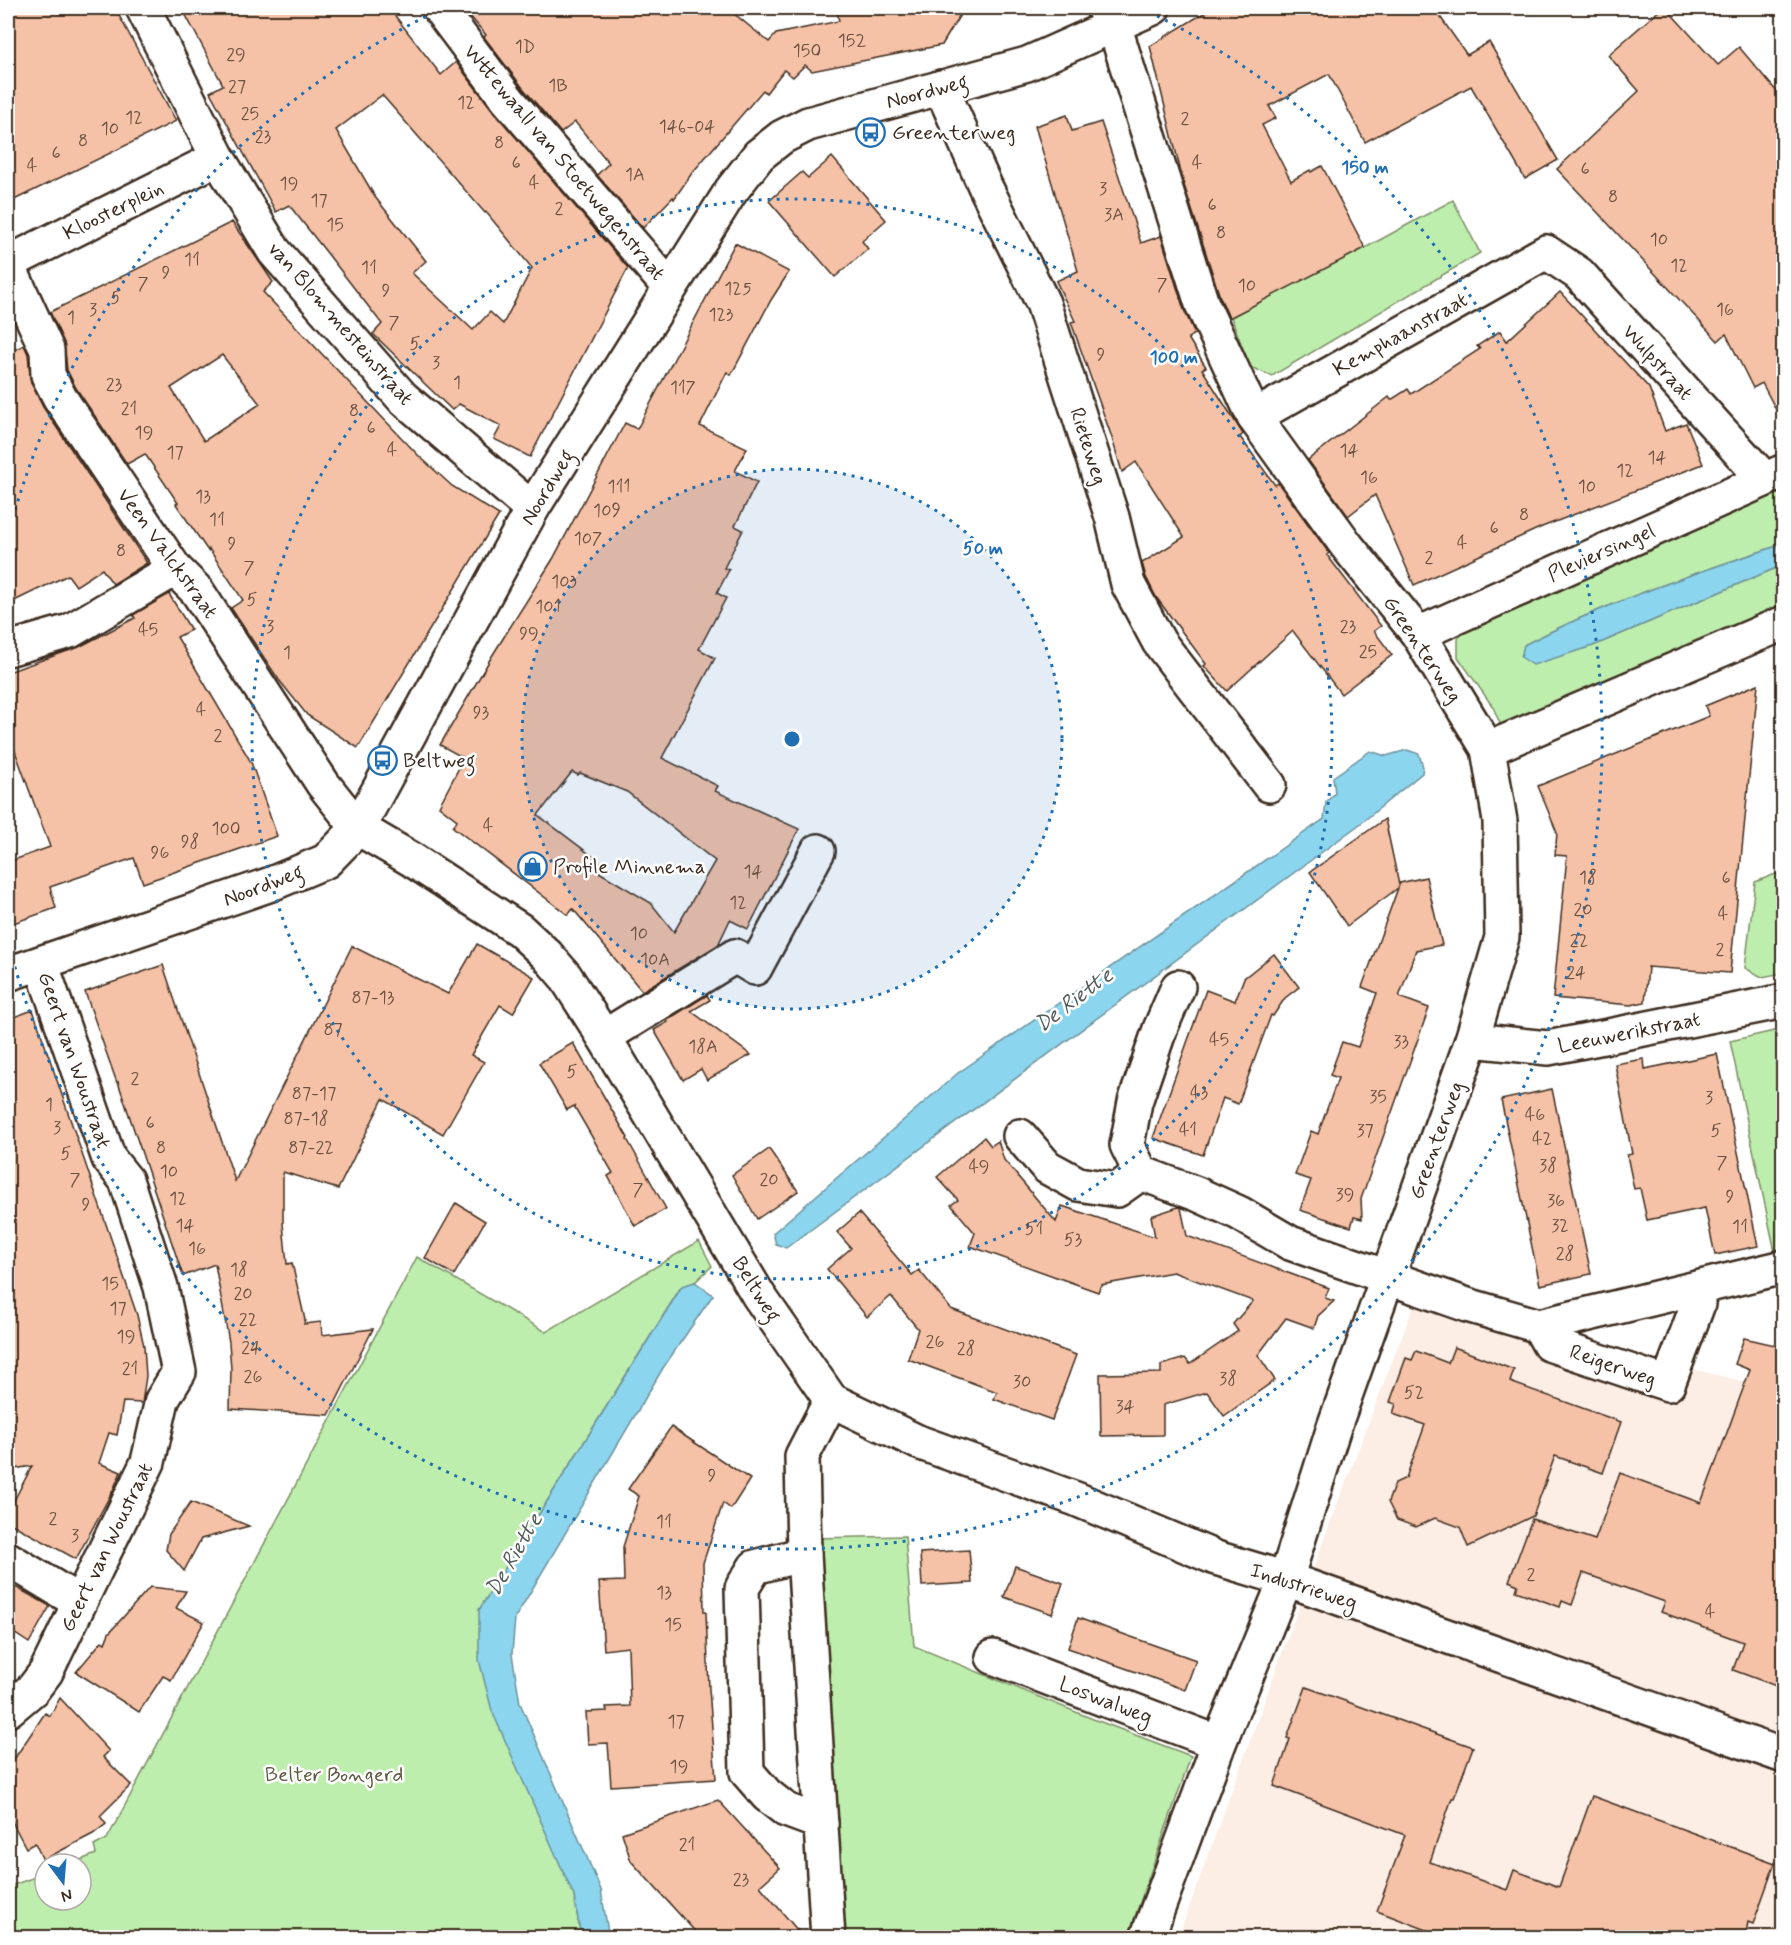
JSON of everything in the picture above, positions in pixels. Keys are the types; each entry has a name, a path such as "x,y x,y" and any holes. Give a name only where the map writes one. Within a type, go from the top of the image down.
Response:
{"street":[{"name":"van Blommesteinstraat","path":"143,8 218,158 273,251 402,397 532,509"},
{"name":"Wttewaall van Stoetwegenstraat","path":"439,8 508,100 670,288"},
{"name":"Noordweg","path":"8,974 271,884 326,861 358,828 532,509 731,191 759,155 782,137 808,124 1027,64 1108,16 1153,8"},
{"name":"Greenterweg","path":"1108,16 1202,304 1254,417 1347,546 1418,634 1488,749 1500,821 1502,937 1473,1040 1334,1427 1286,1578"},
{"name":"Rieteweg","path":"941,87 984,186 1042,303 1112,517 1128,584 1159,642 1269,785"},
{"name":"Kloosterplein","path":"8,264 218,158"},
{"name":"Kemphaanstraat","path":"1254,417 1546,252"},
{"name":"Wulpstraat","path":"1546,252 1579,274 1774,475"},
{"name":"Veen Valckstraat","path":"8,264 47,350 48,375 60,398 175,569 197,591 323,784 358,828"},
{"name":"Pleviersingel","path":"1418,634 1774,475"},
{"path":"8,650 70,631 175,569"},
{"path":"1488,749 1784,623"},
{"name":"Beltweg","path":"358,828 411,859 520,930 547,955 565,976 604,1036 759,1296 831,1400"},
{"path":"604,1036 735,956 755,968 818,851"},
{"name":"Geert van Woustraat","path":"8,1710 33,1689 46,1672 148,1462 162,1400 179,1372 161,1287 126,1180 109,1159 41,963"},
{"path":"1178,987 1160,1029 1135,1102 1127,1145 1141,1173 1197,1194 1239,1214 1290,1243 1387,1278"},
{"name":"Leeuwerikstraat","path":"1473,1040 1548,1048 1784,1001"},
{"path":"1020,1136 1047,1167 1078,1185 1117,1190 1141,1173"},
{"name":"Reigerweg","path":"1387,1278 1539,1326 1784,1267"},
{"name":"Reigerweg","path":"1539,1326 1549,1344 1668,1384 1698,1304 1698,1288"},
{"path":"828,1938 804,1554 802,1456 831,1400"},
{"name":"Industrieweg","path":"831,1400 918,1442 1076,1499 1216,1558 1286,1578 1784,1756"},
{"path":"804,1554 755,1567 742,1587 747,1772 766,1796 786,1810 821,1823"},
{"path":"8,1559 80,1602"},
{"path":"1147,1938 1219,1743 1286,1578"},
{"name":"Loswalweg","path":"993,1658 1219,1743"}],"shaded area":[{"path":"1415,1302 1783,1391 1783,1937 1178,1938 1316,1560"}],"green space":[{"path":"1453,200 1480,253 1272,376 1250,367 1231,317"},
{"path":"1783,487 1783,544 1684,577 1619,602 1524,645 1593,646 1783,565 1783,612 1501,726 1493,707 1458,657 1458,638 1481,619"},
{"path":"1783,871 1783,973 1762,977 1745,968 1755,882"},
{"path":"1783,1029 1784,1250 1775,1252 1730,1041"},
{"name":"Belter Bongerd","path":"699,1241 712,1266 695,1282 681,1287 479,1610 574,1896 581,1937 8,1938 8,1887 33,1878 33,1912 93,1912 93,1855 96,1854 94,1846 107,1839 417,1257 546,1332"},
{"path":"905,1536 914,1646 1191,1756 1128,1937 844,1937 816,1538"}],"water":[{"path":"1783,544 1783,565 1593,646 1533,665 1521,657 1524,645 1587,615 1684,577"},
{"name":"De Riette","path":"1407,750 1419,754 1423,767 1422,773 1360,824 786,1248 776,1244 773,1233 958,1073 1324,819 1326,802 1335,793 1333,777 1370,751 1386,756"},
{"path":"695,1282 713,1295 663,1368 515,1618 512,1654 520,1703 601,1890 607,1937 581,1937 574,1896 492,1711 479,1660 479,1610 682,1286"}],"building":[{"path":"8,8 115,8 176,121 8,203"},
{"path":"182,8 389,8 441,75 456,62 494,112 628,268 530,457 494,439 501,426 459,404 452,410 373,334 382,324 289,205 276,212 210,92 223,85","holes":["382,95 532,268 503,324 490,312 473,330 412,273 426,261 375,197 336,130"]},
{"path":"463,8 727,8 769,42 776,34 839,21 836,8 964,8 942,45 812,71 805,65 793,77 784,70 766,93 763,90 692,173 674,199 673,197 643,228 597,175 609,163 575,122 561,133 523,88 484,37 486,35"},
{"path":"1212,8 1434,8 1467,55 1489,42 1558,160 1525,179 1471,86 1365,142 1329,74 1269,106 1276,118 1262,125 1291,181 1322,166 1365,248 1229,318 1184,185 1150,46"},
{"path":"1662,8 1666,8 1718,65 1739,47 1784,100 1784,425 1762,383 1753,388 1726,334 1718,341 1557,169 1639,91 1608,55"},
{"path":"1067,115 1072,131 1101,122 1141,243 1161,236 1184,310 1195,334 1188,338 1206,367 1202,369 1243,434 1240,437 1275,485 1278,483 1329,553 1327,555 1381,626 1374,631 1392,655 1341,694 1293,631 1227,691 1204,666 1206,664 1156,597 1146,577 1142,563 1184,537 1136,462 1122,472 1071,322 1075,321 1056,281 1078,271 1035,126"},
{"path":"832,157 886,220 862,241 868,249 835,277 769,201 802,172 808,178"},
{"path":"232,222 273,282 263,292 418,455 452,486 499,515 358,748 307,715 279,680 231,608 243,600 176,504 178,503 145,454 127,464 76,388 67,370 64,343 50,312","holes":["222,355 260,404 204,441 171,388"]},
{"path":"735,243 789,272 771,300 731,375 727,372 700,426 747,448 735,471 757,482 735,526 743,530 724,568 729,570 717,593 726,598 699,649 715,658 662,758 718,786 715,791 799,829 748,929 730,920 718,945 642,991 573,909 568,915 453,827 457,820 439,806 464,758 440,745 553,559 625,423 637,429","holes":["572,772 578,775 580,773 627,792 715,861 674,932 651,903 599,872 604,865 538,815"]},
{"path":"1560,292 1649,388 1665,431 1686,423 1703,464 1542,527 1414,585 1375,495 1348,516 1308,460 1389,397 1391,400 1408,389 1411,394 1480,349 1477,346 1500,331 1507,341"},
{"path":"24,345 28,354 31,383 43,407 147,563 113,584 102,569 76,586 68,575 8,604 8,353"},
{"path":"169,594 191,630 177,637 251,762 277,836 143,883 134,858 50,887 56,908 8,925 8,862 50,847 15,751 8,754 8,672 79,647 135,618 133,615"},
{"path":"1758,684 1730,973 1648,967 1645,1002 1631,1005 1553,998 1567,856 1555,855 1557,833 1538,786 1709,716 1705,706"},
{"path":"1385,819 1399,885 1426,877 1442,945 1416,950 1399,997 1429,1008 1361,1199 1362,1219 1354,1217 1351,1227 1300,1210 1311,1180 1295,1175 1311,1131 1318,1134 1338,1078 1330,1075 1342,1042 1358,1047 1377,993 1362,987 1398,888 1347,926 1310,872"},
{"path":"477,944 534,977 513,1013 500,1005 471,1055 484,1062 443,1134 383,1099 338,1189 283,1172 283,1224 287,1264 292,1263 304,1324 321,1322 322,1335 373,1329 329,1415 230,1409 229,1342 215,1264 183,1276 118,1082 85,992 163,965 235,1181 352,946 448,994"},
{"path":"1274,954 1299,987 1285,998 1273,1016 1271,1015 1238,1104 1223,1098 1203,1155 1153,1138 1206,990 1235,1001 1244,978"},
{"path":"707,995 710,1000 691,1011 751,1055 707,1080 701,1069 683,1080 654,1030"},
{"path":"33,1010 137,1315 144,1346 146,1376 142,1403 123,1402 117,1435 109,1433 99,1463 121,1472 76,1559 8,1522 8,1512 32,1466 8,1470 8,1019"},
{"path":"573,1043 666,1209 635,1226 608,1176 613,1173 574,1106 567,1110 539,1063"},
{"path":"1717,1054 1758,1246 1715,1255 1705,1208 1647,1220 1640,1188 1634,1189 1627,1155 1632,1154 1615,1064 1644,1059 1645,1069"},
{"path":"1552,1089 1591,1274 1540,1285 1501,1100"},
{"path":"984,1137 991,1146 998,1141 1004,1160 1056,1222 1062,1206 1155,1237 1151,1216 1178,1207 1181,1208 1187,1236 1329,1288 1325,1298 1334,1301 1318,1316 1314,1328 1286,1318 1258,1355 1275,1380 1224,1416 1207,1392 1163,1405 1163,1435 1101,1436 1100,1374 1161,1373 1161,1365 1185,1358 1190,1364 1238,1331 1233,1324 1253,1301 1173,1272 1101,1285 1098,1292 970,1246 975,1233 951,1205 958,1200 937,1177"},
{"path":"769,1149 798,1191 757,1219 732,1175"},
{"path":"456,1203 485,1221 454,1275 425,1258"},
{"path":"859,1213 912,1275 919,1270 951,1309 1076,1355 1052,1420 994,1399 997,1392 908,1359 918,1329 891,1296 867,1317 827,1269 851,1248 837,1232"},
{"path":"1744,1338 1784,1347 1784,1689 1733,1670 1743,1642 1661,1612 1665,1602 1583,1573 1572,1605 1562,1601 1560,1607 1516,1591 1518,1585 1509,1581 1532,1519 1595,1540 1620,1473 1701,1503 1750,1370 1735,1364"},
{"path":"1454,1347 1514,1370 1510,1382 1621,1422 1603,1473 1555,1456 1533,1516 1468,1547 1460,1527 1435,1518 1416,1527 1397,1520 1388,1502 1395,1483 1406,1478 1425,1425 1393,1414 1396,1404 1390,1402 1406,1358 1412,1360 1416,1351 1448,1363"},
{"path":"671,1427 750,1479 731,1509 723,1503 703,1563 704,1612 706,1612 716,1779 611,1786 608,1743 588,1744 586,1712 607,1711 606,1707 630,1706 628,1647 604,1650 599,1582 624,1581 623,1547 639,1496 628,1489"},
{"path":"191,1502 249,1526 201,1539 184,1571 166,1550 169,1534"},
{"path":"969,1550 972,1583 922,1586 920,1553"},
{"path":"1015,1566 1063,1583 1052,1614 1004,1597"},
{"path":"8,1583 50,1606 29,1643 8,1629"},
{"path":"150,1587 186,1591 176,1608 204,1622 171,1680 163,1676 139,1712 76,1672 102,1641 105,1643 109,1633"},
{"path":"1078,1618 1196,1660 1185,1690 1068,1648"},
{"path":"1306,1687 1473,1747 1454,1798 1452,1798 1430,1862 1507,1890 1514,1870 1559,1887 1592,1796 1775,1863 1753,1924 1748,1922 1745,1938 1448,1938 1377,1911 1405,1835 1274,1786 1290,1739 1287,1738"},
{"path":"60,1698 109,1751 103,1757 131,1785 100,1816 106,1824 93,1834 58,1852 39,1852 35,1843 26,1848 8,1814 8,1768 45,1713 50,1716"},
{"path":"718,1800 780,1868 760,1886 804,1938 701,1938 631,1861 622,1833"}],"place":[{"name":"Greenterweg","path":"871,132"},
{"name":"Beltweg","path":"382,760"},
{"name":"Profile Minnema","path":"532,866"}]}
